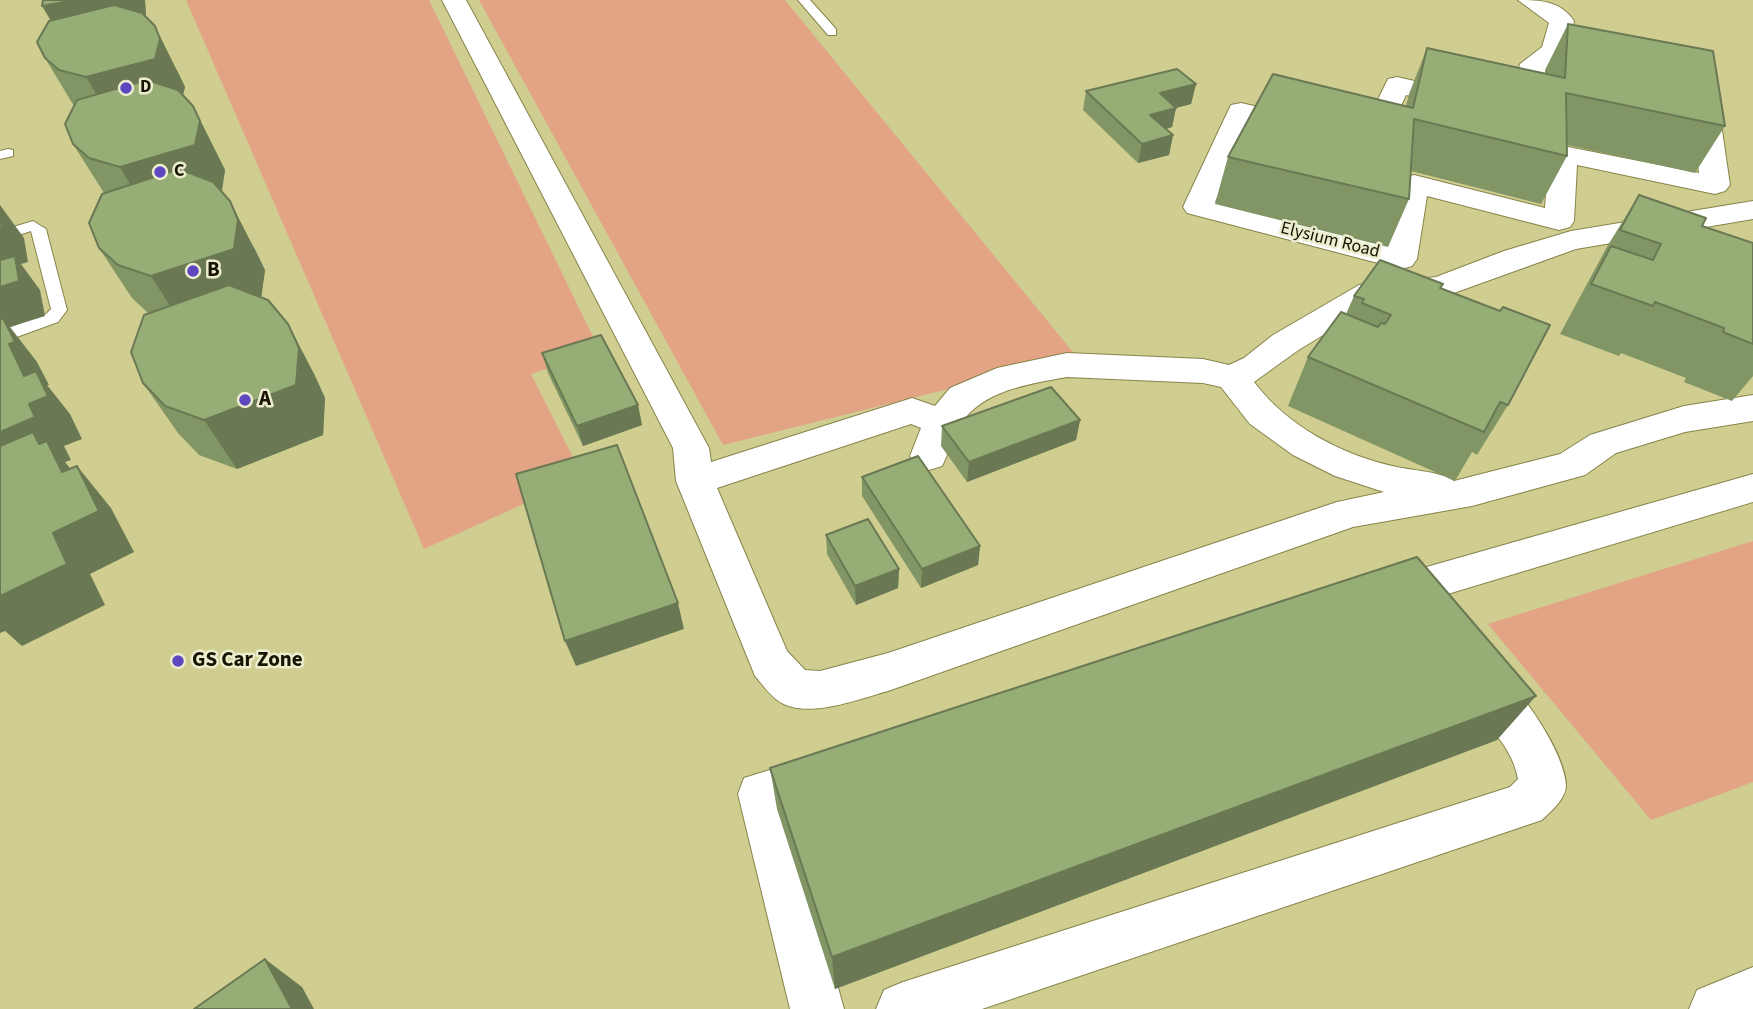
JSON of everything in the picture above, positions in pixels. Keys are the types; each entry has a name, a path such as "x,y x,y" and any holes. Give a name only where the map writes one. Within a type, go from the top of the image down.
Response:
{"street":[{"path":"454,0 691,448 695,481 770,663 794,688 820,690 888,671 1351,513 1472,492 1572,465 1603,444 1684,419 1753,408"},
{"path":"1530,0 1562,21 1554,51 1533,64"},
{"path":"1533,64 1626,82"},
{"name":"Elysium Road","path":"1533,64 1521,114 1397,85 1371,142 1241,111 1198,207 1401,259 1414,184 1559,221 1563,154 1715,185 1706,97 1679,92"},
{"path":"929,456 942,422 962,397 1009,376 1067,365 1203,372 1233,378 1370,292 1440,287 1571,240 1738,224"},
{"path":"1233,378 1265,418 1337,464 1415,486 1472,492"},
{"path":"695,481 912,411 942,422"},
{"path":"1350,607 1753,488"},
{"path":"903,1009 1525,804 1543,787 1540,762 1523,733 1402,591"},
{"path":"817,1009 761,794 865,761"},
{"path":"1716,1009 1753,993"}],"lane":[{"path":"804,0 832,32"},
{"path":"0,236 33,226 38,229 59,310 51,318 0,337"}],"shaded area":[{"path":"186,0 429,0 600,351 531,374 583,477 424,549"},
{"path":"479,0 785,0 1077,357 723,445"},
{"path":"1753,541 1753,782 1651,820 1488,624"}],"building":[{"path":"43,0 75,0 42,6"},
{"path":"114,5 142,13 155,26 160,39 155,59 86,77 59,70 45,58 37,42 49,21"},
{"path":"1568,24 1713,51 1725,126 1566,93 1567,156 1414,119 1409,199 1228,157 1273,74 1413,108 1427,48 1565,78"},
{"path":"1177,69 1196,84 1160,93 1176,108 1150,115 1173,135 1142,144 1086,91"},
{"path":"147,80 178,90 193,106 200,121 195,145 120,167 89,158 73,144 65,124 77,100"},
{"path":"179,169 213,182 230,201 238,220 234,249 151,276 118,265 99,248 89,223 102,194"},
{"path":"1639,195 1706,218 1702,226 1753,243 1753,344 1723,332 1724,328 1655,302 1653,306 1591,284 1611,246 1653,260 1661,244 1620,230"},
{"path":"15,256 19,281 0,287 0,260"},
{"path":"1380,260 1443,284 1440,288 1500,311 1503,307 1550,325 1508,405 1500,402 1484,432 1308,357 1341,312 1378,327 1381,323 1385,324 1391,315 1362,303 1364,299 1354,296"},
{"path":"229,285 268,300 288,324 299,348 296,385 204,420 165,406 143,383 131,352 144,315"},
{"path":"3,318 15,342 9,344 24,376 36,371 48,396 29,404 35,417 0,432 0,320"},
{"path":"601,335 638,405 577,426 542,353"},
{"path":"1051,387 1080,420 969,462 942,426"},
{"path":"33,432 39,444 47,441 62,472 77,466 99,511 53,533 67,564 0,596 0,446"},
{"path":"617,445 678,603 565,641 516,474"},
{"path":"918,456 980,546 922,569 862,477"},
{"path":"868,519 899,569 855,586 826,535"},
{"path":"1417,557 1536,696 832,957 770,768"},
{"path":"265,959 292,1009 194,1009"}],"place":[{"name":"D","path":"126,88"},
{"name":"C","path":"160,172"},
{"name":"B","path":"193,271"},
{"name":"A","path":"245,400"},
{"name":"GS Car Zone","path":"178,661"}]}
